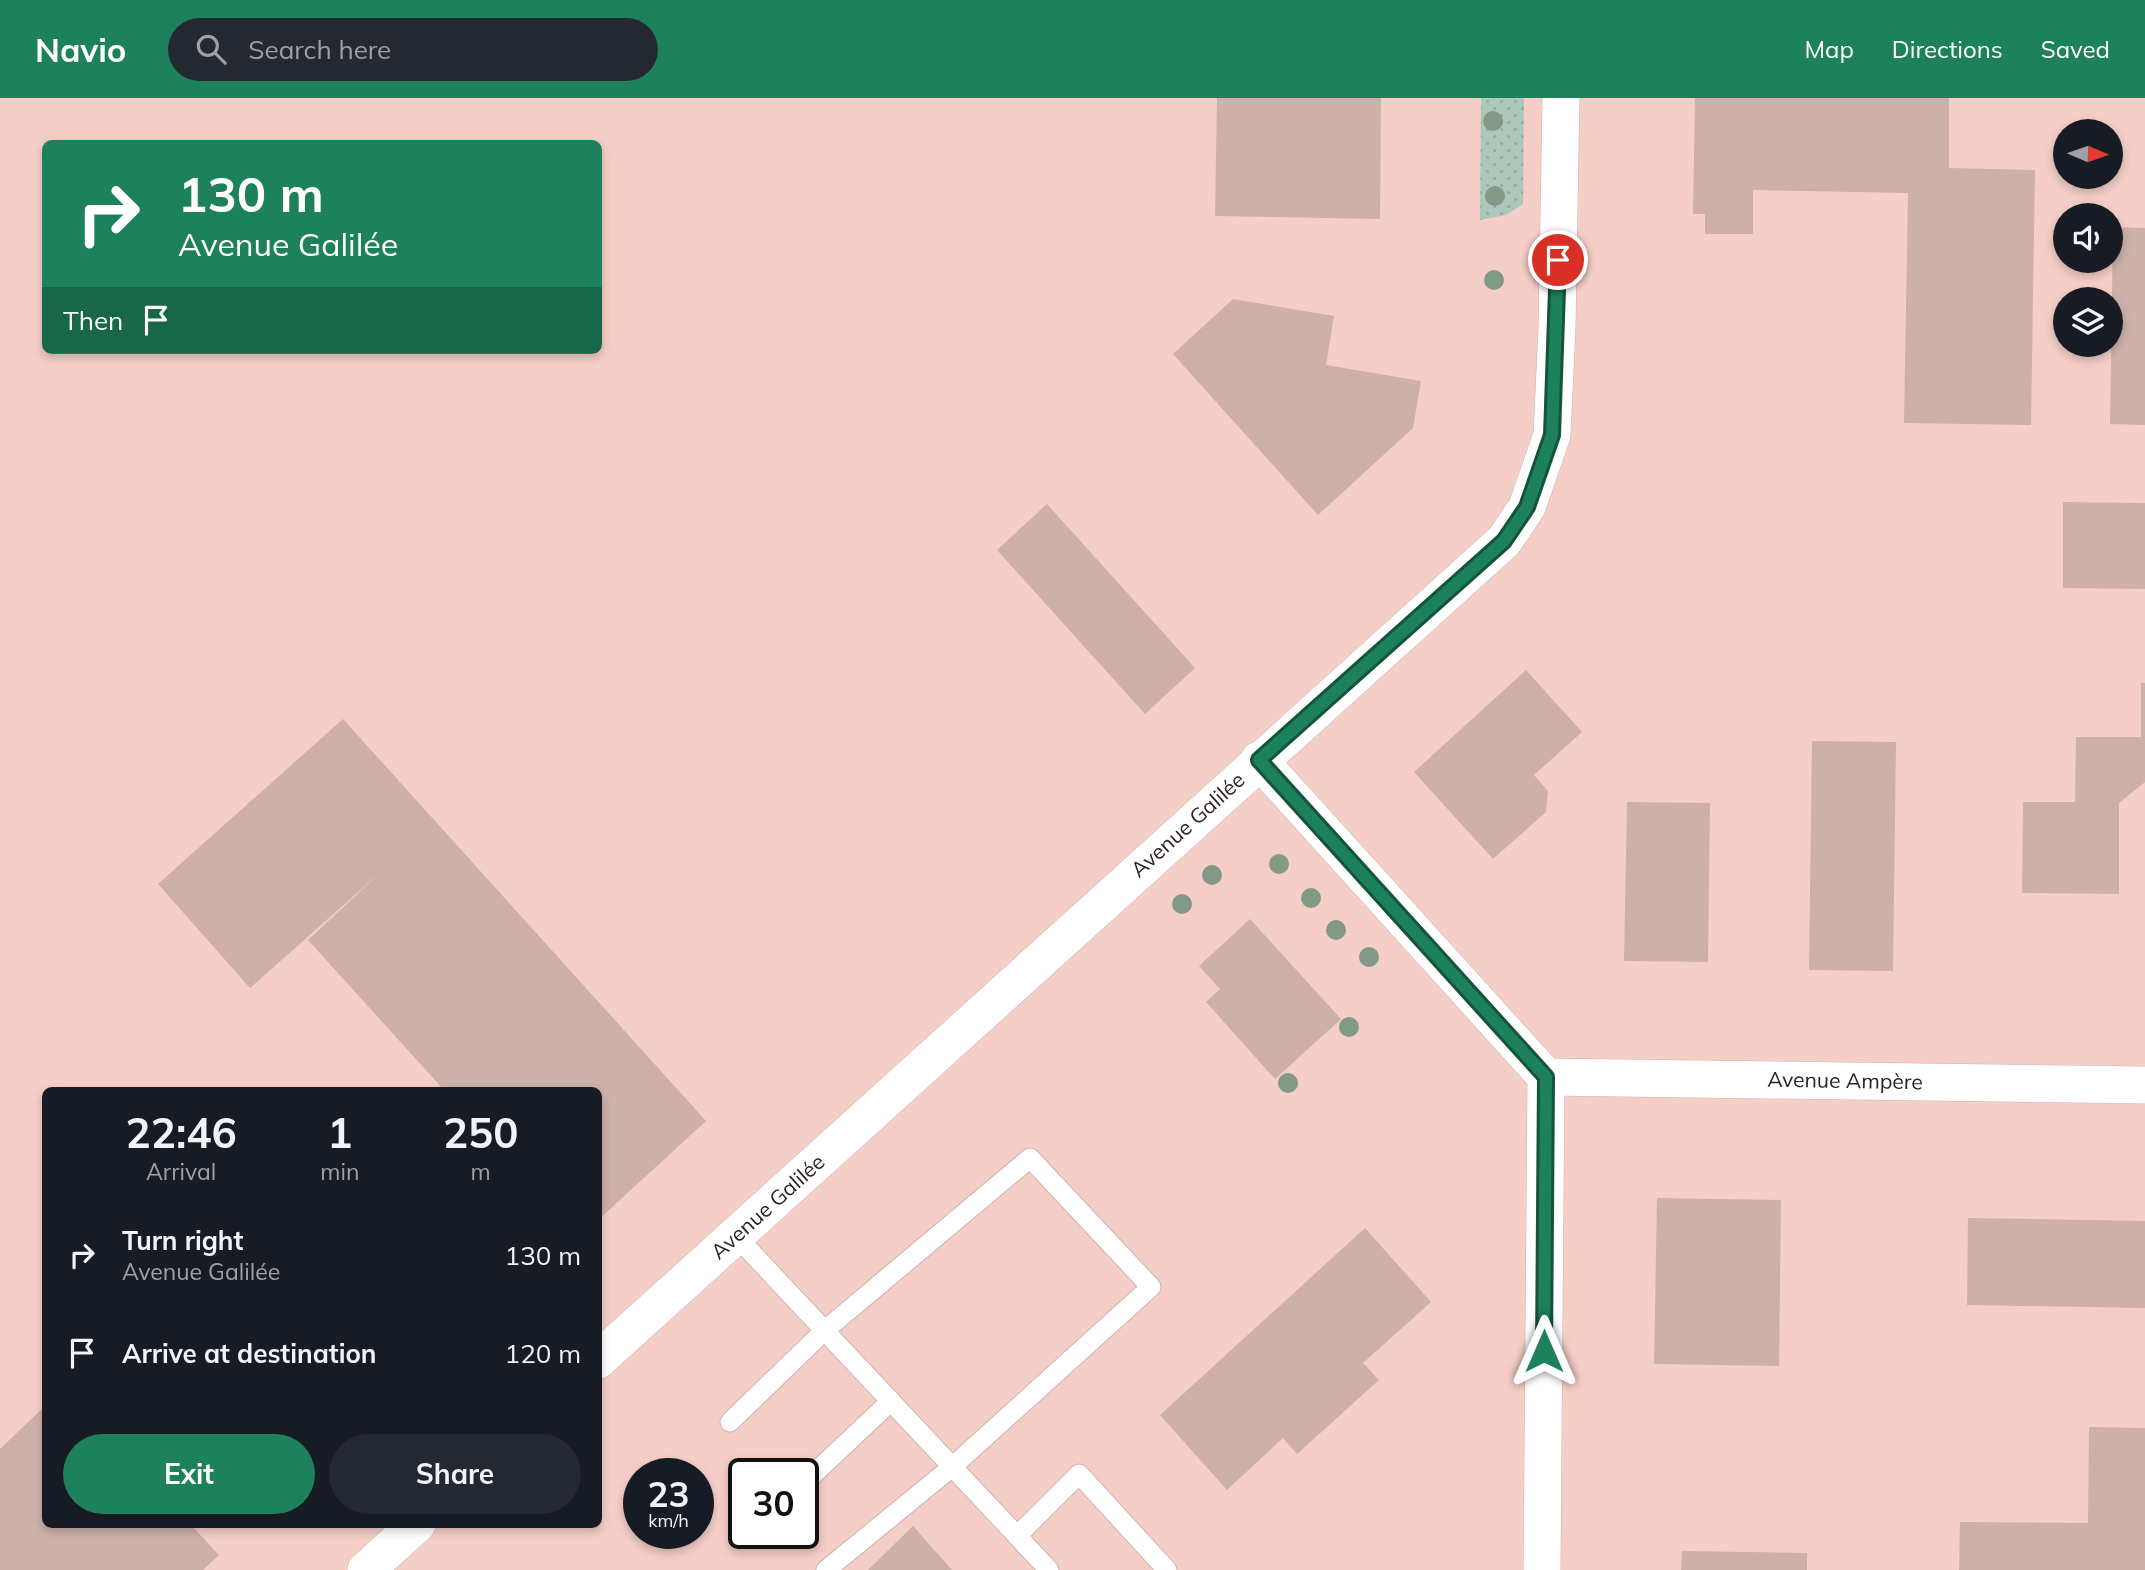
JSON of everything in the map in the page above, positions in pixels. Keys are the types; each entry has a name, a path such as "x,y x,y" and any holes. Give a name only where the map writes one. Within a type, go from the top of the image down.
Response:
{"street":[{"name":"Avenue Galilée","path":"602,1356 1504,541 1527,507 1552,435 1557,327 1561,98"},
{"path":"1259,760 1546,1077 1542,1570"},
{"name":"Avenue Ampère","path":"1546,1077 2145,1085"},
{"path":"366,1570 413,1528"}],"lane":[{"path":"730,1422 824,1331 1031,1158 1151,1287 952,1467 826,1570"},
{"path":"736,1236 1049,1570"},
{"path":"819,1469 891,1401"},
{"path":"1017,1536 1079,1474 1167,1570"}],"shaded area":[{"path":"0,98 2145,98 2145,1570 0,1570"}],"green space":[{"path":"1481,98 1524,98 1523,204 1506,215 1480,220"}],"building":[{"path":"1217,98 1381,98 1380,219 1215,216"},
{"path":"1695,98 1949,98 1949,168 2035,170 2031,425 1904,423 1908,193 1753,190 1753,234 1705,234 1705,214 1693,214"},
{"path":"2123,227 2145,228 2145,425 2110,424 2111,357 2123,357 2123,287 2112,287 2112,273 2123,273"},
{"path":"1233,299 1334,316 1326,365 1421,381 1413,428 1318,515 1173,354"},
{"path":"2063,502 2145,503 2145,589 2063,588"},
{"path":"1047,504 1195,668 1145,714 997,550"},
{"path":"1526,670 1582,732 1534,775 1548,791 1546,812 1493,859 1414,772"},
{"path":"2141,683 2145,683 2145,782 2119,803 2119,894 2022,893 2023,802 2075,802 2076,737 2141,737"},
{"path":"343,719 706,1121 602,1216 602,1087 441,1087 308,940 382,871 250,988 158,884"},
{"path":"1812,741 1896,742 1893,971 1809,970"},
{"path":"1627,802 1710,803 1708,962 1624,961"},
{"path":"1250,919 1341,1019 1275,1079 1206,1002 1220,989 1199,966"},
{"path":"1657,1198 1781,1200 1779,1366 1654,1364"},
{"path":"1968,1218 2145,1221 2145,1308 1967,1305"},
{"path":"1365,1228 1431,1302 1363,1363 1379,1380 1297,1454 1283,1438 1227,1490 1160,1415"},
{"path":"42,1409 42,1528 194,1528 219,1555 203,1570 0,1570 0,1449"},
{"path":"2089,1427 2145,1428 2145,1570 1959,1570 1960,1522 2088,1523"},
{"path":"913,1526 952,1570 868,1570"},
{"path":"1682,1551 1807,1553 1807,1570 1681,1570"}],"route":[{"path":"1544,1351 1546,1077 1259,760 1504,541 1527,507 1552,435 1558,260"}]}
